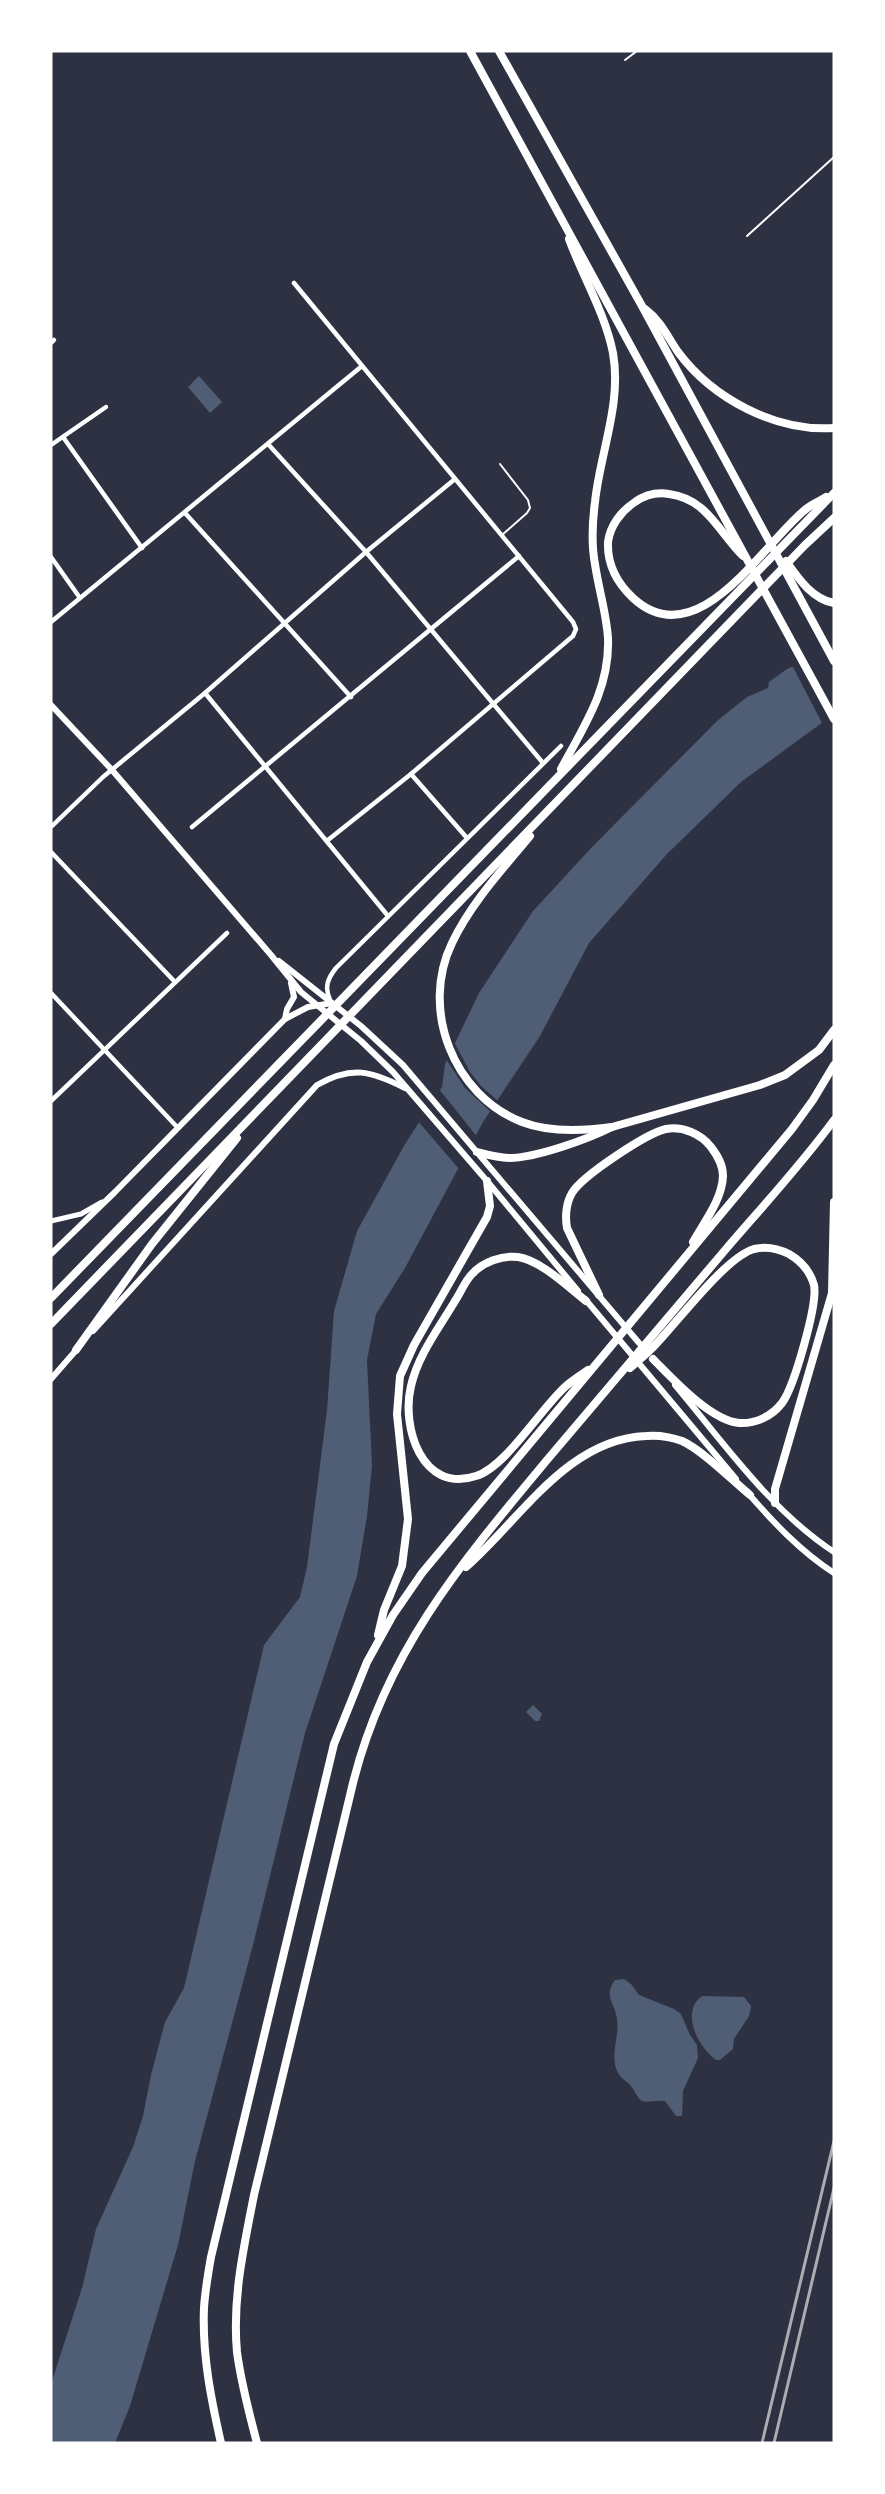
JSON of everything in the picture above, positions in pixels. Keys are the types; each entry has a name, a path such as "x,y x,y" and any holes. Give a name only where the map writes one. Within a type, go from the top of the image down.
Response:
{"highway":[{"path":"470,51 834,719"},
{"path":"499,51 642,306 834,661"},
{"path":"556,778 593,712 603,679 608,639 593,548 595,502 614,394 613,355 602,314 584,278 558,211"},
{"path":"642,306 657,318 679,353 711,386 741,406 776,421 816,429 834,428"},
{"path":"733,590 703,607 684,613 665,614 641,606 622,588 609,564 608,541 614,524 625,508 643,497 662,493 682,496 700,505 726,539 750,564"},
{"path":"51,1298 308,1036 795,525 834,493"},
{"path":"51,1324 805,545 834,520"},
{"path":"764,530 802,583 816,594 834,603"},
{"path":"561,797 475,903 451,944 440,983 440,1015 445,1037 457,1066 483,1099 509,1116 524,1123 556,1130 612,1127"},
{"path":"476,1150 495,1157 522,1158 596,1135 612,1127 760,1085 785,1075 819,1050 834,1030"},
{"path":"221,2443 206,2357 204,2308 211,2257 330,1760 352,1694 374,1648 397,1608 422,1573 792,1129 834,1065"},
{"path":"76,1350 152,1244 268,1100"},
{"path":"257,2443 245,2399 237,2351 237,2310 243,2252 254,2195 364,1742 380,1699 402,1654 450,1581 609,1386 813,1148 834,1120"},
{"path":"599,1295 567,1228 565,1219 573,1192 589,1174 649,1136 666,1129 685,1129 704,1138 719,1158 723,1175 716,1203 686,1257"},
{"path":"374,1648 384,1610 402,1566 408,1519 397,1414 400,1376 414,1345 488,1217 490,1206 487,1181"},
{"path":"775,1503 775,1489 832,1293 834,1202"},
{"path":"609,1386 656,1345 734,1260 755,1249 779,1249 797,1259 808,1270 814,1286 814,1306 783,1402 764,1418 738,1423 718,1417 653,1359"},
{"path":"51,1292 92,1255"},
{"path":"586,1301 541,1265 520,1257 495,1260 472,1274 420,1359 411,1387 409,1410 412,1437 421,1458 434,1472 454,1479 477,1476 497,1463 565,1386 599,1362"},
{"path":"450,1581 489,1547 553,1479 590,1451 627,1437 654,1436 683,1442 750,1495"}],"main road":[{"path":"51,705 112,770 291,981 376,1055 408,1090 750,1495 797,1545 834,1573"},
{"path":"271,955 384,1046 432,1097 653,1359"},
{"path":"285,1019 287,1009 294,997 291,981"},
{"path":"51,1254 285,1019 317,1005 332,1003"},
{"path":"51,1379 317,1084 331,1077 358,1071 380,1076 408,1090"},
{"path":"662,1369 775,1503 796,1524 834,1551"}],"street":[{"path":"294,283 573,622 576,629 573,636 411,774 328,840"},
{"path":"51,622 362,366"},
{"path":"51,445 106,407"},
{"path":"63,437 142,548"},
{"path":"268,444 366,552 543,763"},
{"path":"51,827 112,770 205,693 366,552 455,479"},
{"path":"185,513 351,697"},
{"path":"192,827 519,556"},
{"path":"51,558 80,598"},
{"path":"205,693 328,840 388,916"},
{"path":"332,1003 326,990 328,978 336,968 561,746"},
{"path":"411,774 467,838"},
{"path":"51,852 175,981"},
{"path":"51,1101 227,933"},
{"path":"51,993 178,1128"},
{"path":"51,1221 81,1214 115,1192"}],"lane":[{"path":"625,60 637,51"},
{"path":"747,236 834,157"},
{"path":"500,464 528,500 530,508 501,535"}],"water":[{"path":"199,376 222,402 210,413 188,387"},
{"path":"830,649 834,714 741,782 667,854 589,943 540,1036 483,1122 405,1268 376,1314 367,1360 372,1466 367,1516 357,1576 305,1733 253,1945 195,2161 178,2245 130,2406 115,2443 51,2443 51,2384 82,2288 96,2229 133,2147 143,2116 165,2022 184,1988 264,1645 300,1597 307,1567 327,1410 334,1311 357,1231 405,1144 442,1087 445,1064 479,993 533,911 593,846 717,721 747,697 768,688 769,682 787,669"},
{"path":"533,1705 542,1714 539,1721 535,1721 526,1712"},
{"path":"624,1979 639,1995 681,2014 697,2045 698,2058 683,2091 682,2116 676,2116 665,2101 642,2101 617,2070 614,2056 617,2019 610,1991 615,1980"},
{"path":"702,1996 744,1997 751,2006 749,2016 734,2039 733,2049 720,2060 716,2060 703,2047 694,2029 692,2011"}],"pier":[{"path":"834,645 834,718 823,725 791,663"},
{"path":"453,1040 470,1072 481,1086 499,1102 492,1113 465,1088 445,1057"},
{"path":"439,1089 478,1138 460,1170 417,1120"}],"railway":[{"path":"762,2443 834,2141"},
{"path":"774,2443 834,2188"}]}
